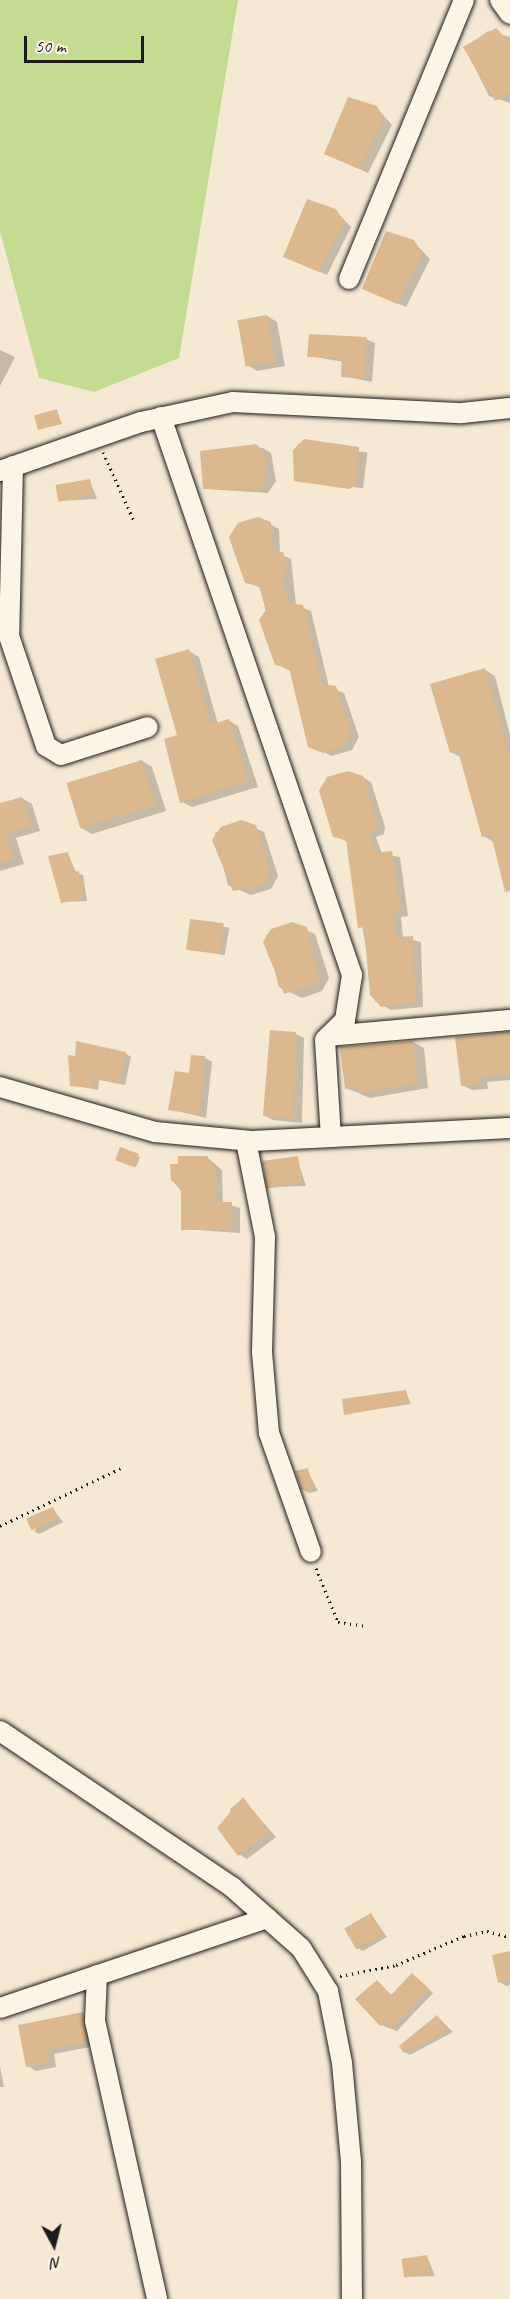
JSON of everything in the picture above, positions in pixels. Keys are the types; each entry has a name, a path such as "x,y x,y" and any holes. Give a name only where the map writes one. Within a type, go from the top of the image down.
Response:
{"street":[{"path":"349,279 464,0"},
{"path":"500,0 510,14"},
{"path":"148,727 61,755 46,746 9,636 7,468 161,417 233,402 462,413 510,408"},
{"path":"161,417 345,948 352,975 345,1020 325,1040 331,1137"},
{"path":"329,1036 510,1020"},
{"path":"0,1088 155,1132 246,1140 510,1128"},
{"path":"246,1140 265,1237 262,1352 269,1433 311,1552"},
{"path":"0,1731 232,1887 301,1948 321,1980 342,2063 351,2162 352,2299"},
{"path":"0,2008 267,1918"},
{"path":"97,1975 95,2021 158,2299"}],"path":[{"path":"97,437 134,521"},
{"path":"0,1526 121,1468"},
{"path":"311,1552 338,1622 367,1626"},
{"path":"321,1980 396,1965 464,1936 487,1931 510,1937"}],"green space":[{"path":"0,0 238,0 179,358 94,392 39,378 0,231"}],"building":[{"path":"496,28 510,43 510,93 495,101 463,47"},
{"path":"348,97 377,106 384,119 359,169 324,154"},
{"path":"307,199 336,209 344,222 319,272 283,257"},
{"path":"386,231 414,240 422,254 397,304 362,289"},
{"path":"267,315 275,361 246,366 237,320"},
{"path":"309,334 367,337 364,379 341,377 342,358 307,357"},
{"path":"57,409 61,423 38,430 34,416"},
{"path":"304,439 359,447 356,485 349,489 294,481 293,450"},
{"path":"256,444 267,455 265,484 259,489 203,489 200,451"},
{"path":"90,479 93,496 58,502 56,485"},
{"path":"258,517 271,522 273,552 283,552 288,567 282,577 289,603 303,605 322,684 336,686 351,732 344,746 323,753 308,747 289,668 275,665 259,620 266,610 259,586 245,583 229,537 238,523"},
{"path":"189,649 211,724 229,719 248,781 180,803 164,739 177,735 155,659"},
{"path":"485,668 510,756 510,891 505,892 491,834 482,837 458,751 450,753 430,684"},
{"path":"142,760 156,805 80,828 66,783"},
{"path":"348,771 363,776 377,822 376,830 369,833 375,853 392,851 400,912 393,913 396,937 413,936 416,1003 381,1007 370,995 364,927 358,928 346,840 333,837 319,791 327,777"},
{"path":"22,797 31,826 6,833 14,859 0,863 0,803"},
{"path":"241,820 256,825 270,871 263,885 233,891 212,840 221,827"},
{"path":"68,852 72,872 79,871 83,899 61,903 48,856"},
{"path":"190,919 224,923 220,954 186,950"},
{"path":"292,922 307,927 320,982 284,994 263,942 271,929"},
{"path":"270,1030 296,1032 294,1119 263,1116"},
{"path":"510,1032 510,1074 478,1077 479,1084 461,1086 455,1037"},
{"path":"76,1041 126,1052 120,1083 94,1078 93,1088 70,1086 68,1055 75,1056"},
{"path":"413,1041 418,1083 358,1093 358,1087 345,1089 340,1047"},
{"path":"191,1055 205,1056 199,1115 168,1110 175,1071 189,1073"},
{"path":"120,1147 139,1154 134,1167 115,1160"},
{"path":"178,1156 208,1156 208,1164 215,1164 215,1202 232,1202 232,1230 181,1230 181,1192 178,1181 171,1181 170,1164 178,1164"},
{"path":"298,1156 302,1184 266,1189 262,1161"},
{"path":"406,1390 408,1403 344,1415 342,1399"},
{"path":"308,1468 313,1488 302,1491 295,1471"},
{"path":"53,1507 58,1519 31,1530 26,1518"},
{"path":"243,1797 269,1832 238,1856 217,1828"},
{"path":"371,1913 383,1934 356,1949 344,1928"},
{"path":"510,1951 510,1980 498,1983 492,1955"},
{"path":"412,1973 429,1989 391,2029 385,2021 380,2026 355,1999 377,1980 391,1995"},
{"path":"83,2012 87,2042 46,2050 48,2063 26,2067 18,2025"},
{"path":"437,2015 449,2029 404,2053 399,2046"},
{"path":"427,2255 430,2274 404,2278 401,2259"}]}
